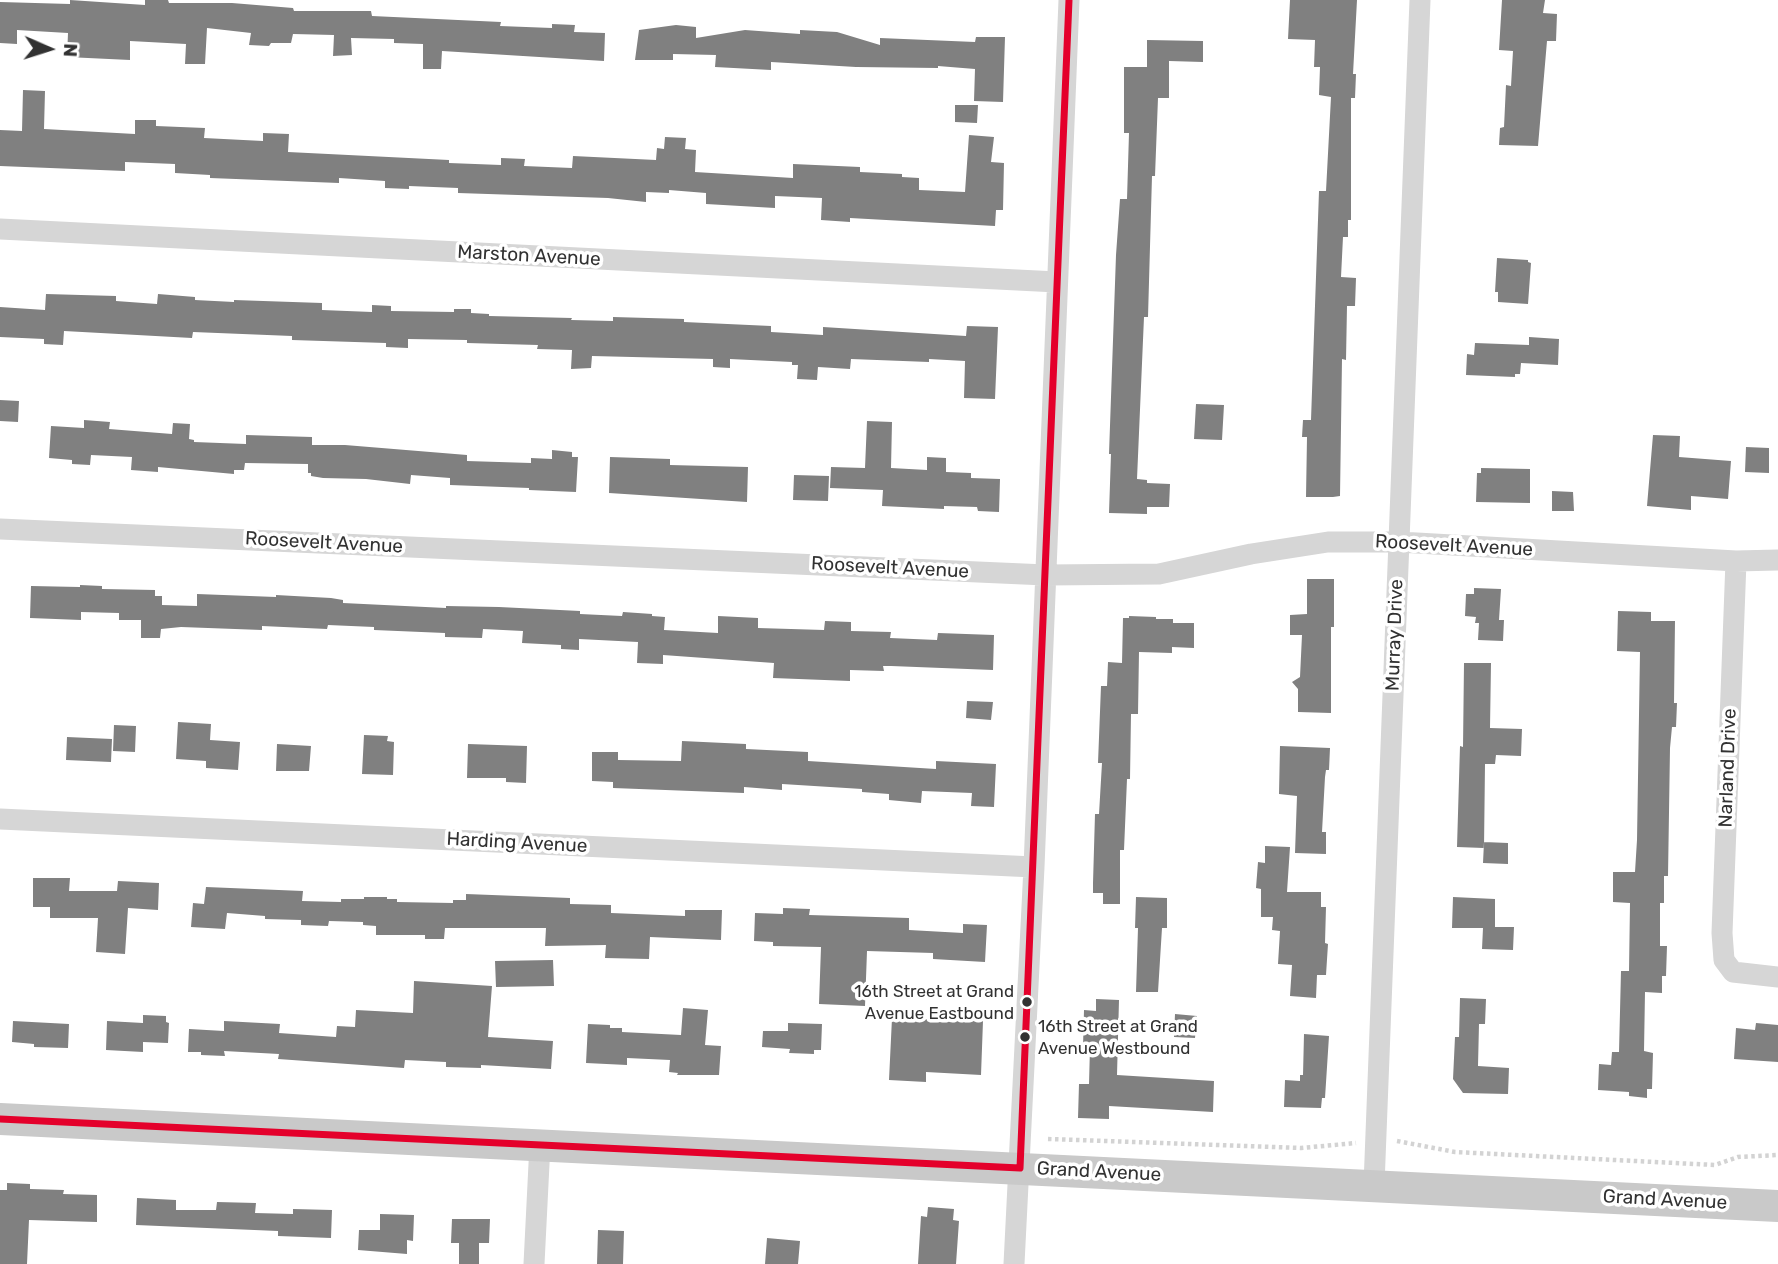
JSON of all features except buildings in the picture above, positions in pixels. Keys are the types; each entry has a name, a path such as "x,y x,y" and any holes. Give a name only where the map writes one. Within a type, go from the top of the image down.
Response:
{"main road":[{"name":"Grand Avenue","path":"0,1119 1778,1206"}],"street":[{"path":"1014,1264 1034,867 1069,0"},
{"name":"Murray Drive","path":"1374,1185 1420,0"},
{"name":"Marston Avenue","path":"0,229 1057,282"},
{"name":"Roosevelt Avenue","path":"0,528 1045,575 1159,574 1251,554 1328,542 1399,542 1737,561 1778,560"},
{"name":"Narland Drive","path":"1737,561 1722,933 1724,960 1733,972 1778,977"},
{"name":"Harding Avenue","path":"0,819 1034,867"},
{"path":"534,1264 540,1144"}],"path":[{"path":"1048,1139 1301,1148 1354,1144"},
{"path":"1391,1141 1455,1152 1715,1165 1738,1157 1778,1155"}],"transit line":[{"path":"1020,1168 1069,0"},
{"path":"0,1119 1020,1168"}],"place":[{"name":"16th Street at Grand Avenue Eastbound","path":"1027,1002"},
{"name":"16th Street at Grand Avenue Westbound","path":"1025,1037"}]}
